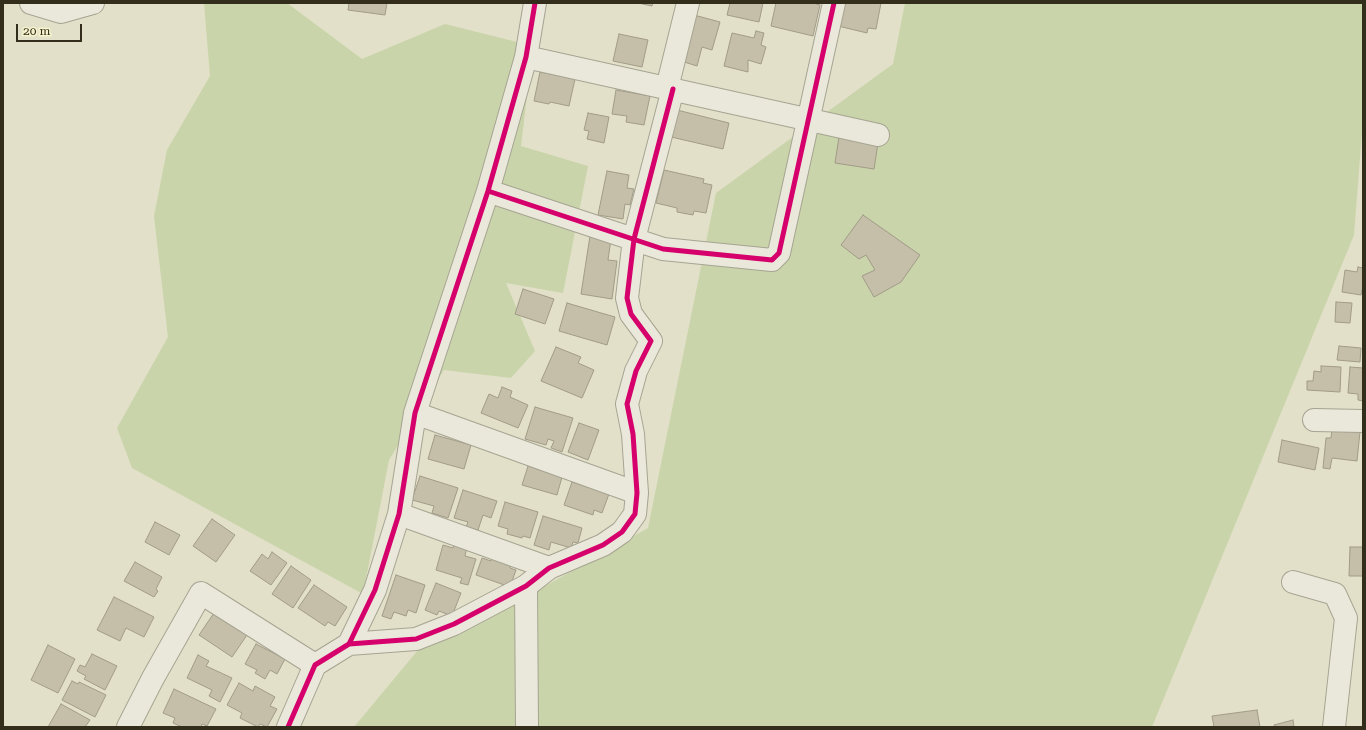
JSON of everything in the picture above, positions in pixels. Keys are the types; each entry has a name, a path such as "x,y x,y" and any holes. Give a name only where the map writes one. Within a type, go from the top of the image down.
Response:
{"street":[{"path":"30,3 61,12 93,3"},
{"path":"349,644 375,590 399,514 415,413 488,192 526,57 535,3"},
{"path":"288,727 315,665 349,644 416,639 454,624 526,586 549,568 603,545 622,532 635,514 637,493 633,434 627,404 636,371 651,341 630,314 627,298 634,239 670,89 688,3"},
{"path":"488,192 663,249 772,260 779,253 834,3"},
{"path":"526,57 878,135"},
{"path":"415,413 637,493"},
{"path":"1314,420 1363,421"},
{"path":"399,514 549,568"},
{"path":"1293,582 1335,594 1346,618 1334,727"},
{"path":"526,586 527,727"},
{"path":"128,727 201,592 315,665"}],"green space":[{"path":"204,3 287,3 362,59 445,24 533,46 521,146 588,166 563,293 506,283 535,351 511,378 444,370 389,460 363,594 132,468 117,428 168,337 154,216 167,150 210,76"},
{"path":"905,3 1363,3 1363,119 1354,235 1152,727 354,727 418,650 517,602 648,528 716,193 893,64"}],"building":[{"path":"349,3 387,3 385,15 348,10"},
{"path":"638,3 653,3 652,6"},
{"path":"730,3 763,3 759,22 727,15"},
{"path":"776,3 813,3 820,5 813,36 771,26"},
{"path":"843,3 881,3 876,29 868,28 867,33 838,26"},
{"path":"694,15 720,22 712,50 702,47 697,66 681,61"},
{"path":"756,31 764,33 761,45 766,47 761,64 748,60 748,72 724,66 732,33 754,38"},
{"path":"619,34 648,40 642,67 613,61"},
{"path":"540,72 575,79 569,106 550,102 549,104 534,101"},
{"path":"616,90 650,96 644,125 626,122 627,116 612,114"},
{"path":"677,110 729,123 723,149 671,137"},
{"path":"588,113 609,117 604,143 587,139 589,131 584,130"},
{"path":"839,137 878,143 874,169 835,163"},
{"path":"664,170 704,179 703,183 712,185 706,213 694,211 693,215 677,212 677,208 656,203"},
{"path":"607,171 629,175 627,188 634,189 630,205 625,204 623,219 598,215"},
{"path":"863,215 920,255 901,282 874,297 862,276 875,270 866,255 859,259 841,245"},
{"path":"590,236 611,239 608,260 617,261 612,299 581,294"},
{"path":"1358,267 1363,268 1363,286 1361,295 1342,292 1345,270 1357,272"},
{"path":"523,289 554,299 545,324 515,314"},
{"path":"1336,302 1352,303 1350,323 1335,322"},
{"path":"567,303 615,317 607,345 559,331"},
{"path":"1339,346 1361,348 1360,362 1337,360"},
{"path":"556,347 581,357 578,363 594,370 582,398 541,381"},
{"path":"1321,366 1341,367 1340,392 1307,390 1307,381 1313,381 1314,371 1321,372"},
{"path":"1350,367 1363,368 1363,401 1358,400 1358,394 1348,393"},
{"path":"502,387 512,391 510,397 528,405 518,428 481,413 489,394 498,398"},
{"path":"535,407 573,418 562,452 551,448 554,441 548,439 546,445 525,439"},
{"path":"579,423 599,430 588,460 568,452"},
{"path":"1332,429 1360,432 1357,461 1332,458 1330,469 1323,468 1326,438 1331,438"},
{"path":"435,435 471,445 464,469 428,459"},
{"path":"1282,440 1319,448 1315,470 1278,462"},
{"path":"528,466 562,477 557,495 522,485"},
{"path":"420,476 458,488 448,518 432,513 434,506 412,500"},
{"path":"572,482 609,494 602,513 594,510 593,515 564,505"},
{"path":"463,490 497,501 491,518 483,515 478,530 466,527 468,522 454,518"},
{"path":"505,502 538,512 530,538 523,536 522,538 507,534 508,529 498,526"},
{"path":"543,516 582,528 578,543 573,542 571,548 551,542 549,550 534,545"},
{"path":"212,519 235,535 216,562 193,546"},
{"path":"155,522 180,535 169,555 145,542"},
{"path":"455,542 467,546 465,556 476,559 468,585 460,583 462,578 436,570 443,545 453,548"},
{"path":"1350,547 1363,547 1363,576 1349,576"},
{"path":"272,552 287,563 271,585 250,571 262,554 268,559"},
{"path":"493,556 512,562 510,568 516,570 510,587 476,575 482,558 491,561"},
{"path":"135,562 162,577 156,589 158,591 154,597 124,581"},
{"path":"291,566 311,580 293,608 272,594"},
{"path":"396,575 425,585 416,613 408,610 406,616 394,612 391,619 382,616"},
{"path":"436,583 461,593 452,616 439,611 437,615 425,610"},
{"path":"314,585 347,607 335,626 328,622 325,626 298,608"},
{"path":"114,597 154,617 144,637 126,628 120,641 97,630"},
{"path":"214,613 247,635 232,657 199,635"},
{"path":"256,644 285,659 277,674 270,670 265,679 255,673 257,670 245,664"},
{"path":"48,645 75,659 58,693 31,680"},
{"path":"92,654 117,666 105,690 84,679 86,676 77,671 80,665 85,667"},
{"path":"198,655 209,661 206,666 232,678 220,702 209,696 212,690 187,678"},
{"path":"72,681 78,684 79,682 106,695 95,717 62,700"},
{"path":"239,683 253,691 255,686 275,697 270,706 277,709 267,727 260,724 258,727 240,718 242,713 227,705"},
{"path":"174,689 216,709 207,726 202,724 201,727 182,727 173,723 175,718 163,713"},
{"path":"61,704 90,720 85,727 48,727"},
{"path":"1257,710 1260,727 1214,727 1212,716"},
{"path":"1293,720 1294,727 1275,727 1274,725"}],"cycle path":[{"path":"288,727 315,665 349,644 375,590 399,514 415,413 488,191 526,57 535,3"},
{"path":"488,191 663,249 772,260 779,253 834,3"},
{"path":"349,644 416,639 454,624 526,586 549,568 603,545 622,532 635,514 637,493 633,434 627,404 636,371 651,341 631,314 627,298 634,239 673,89"}]}
